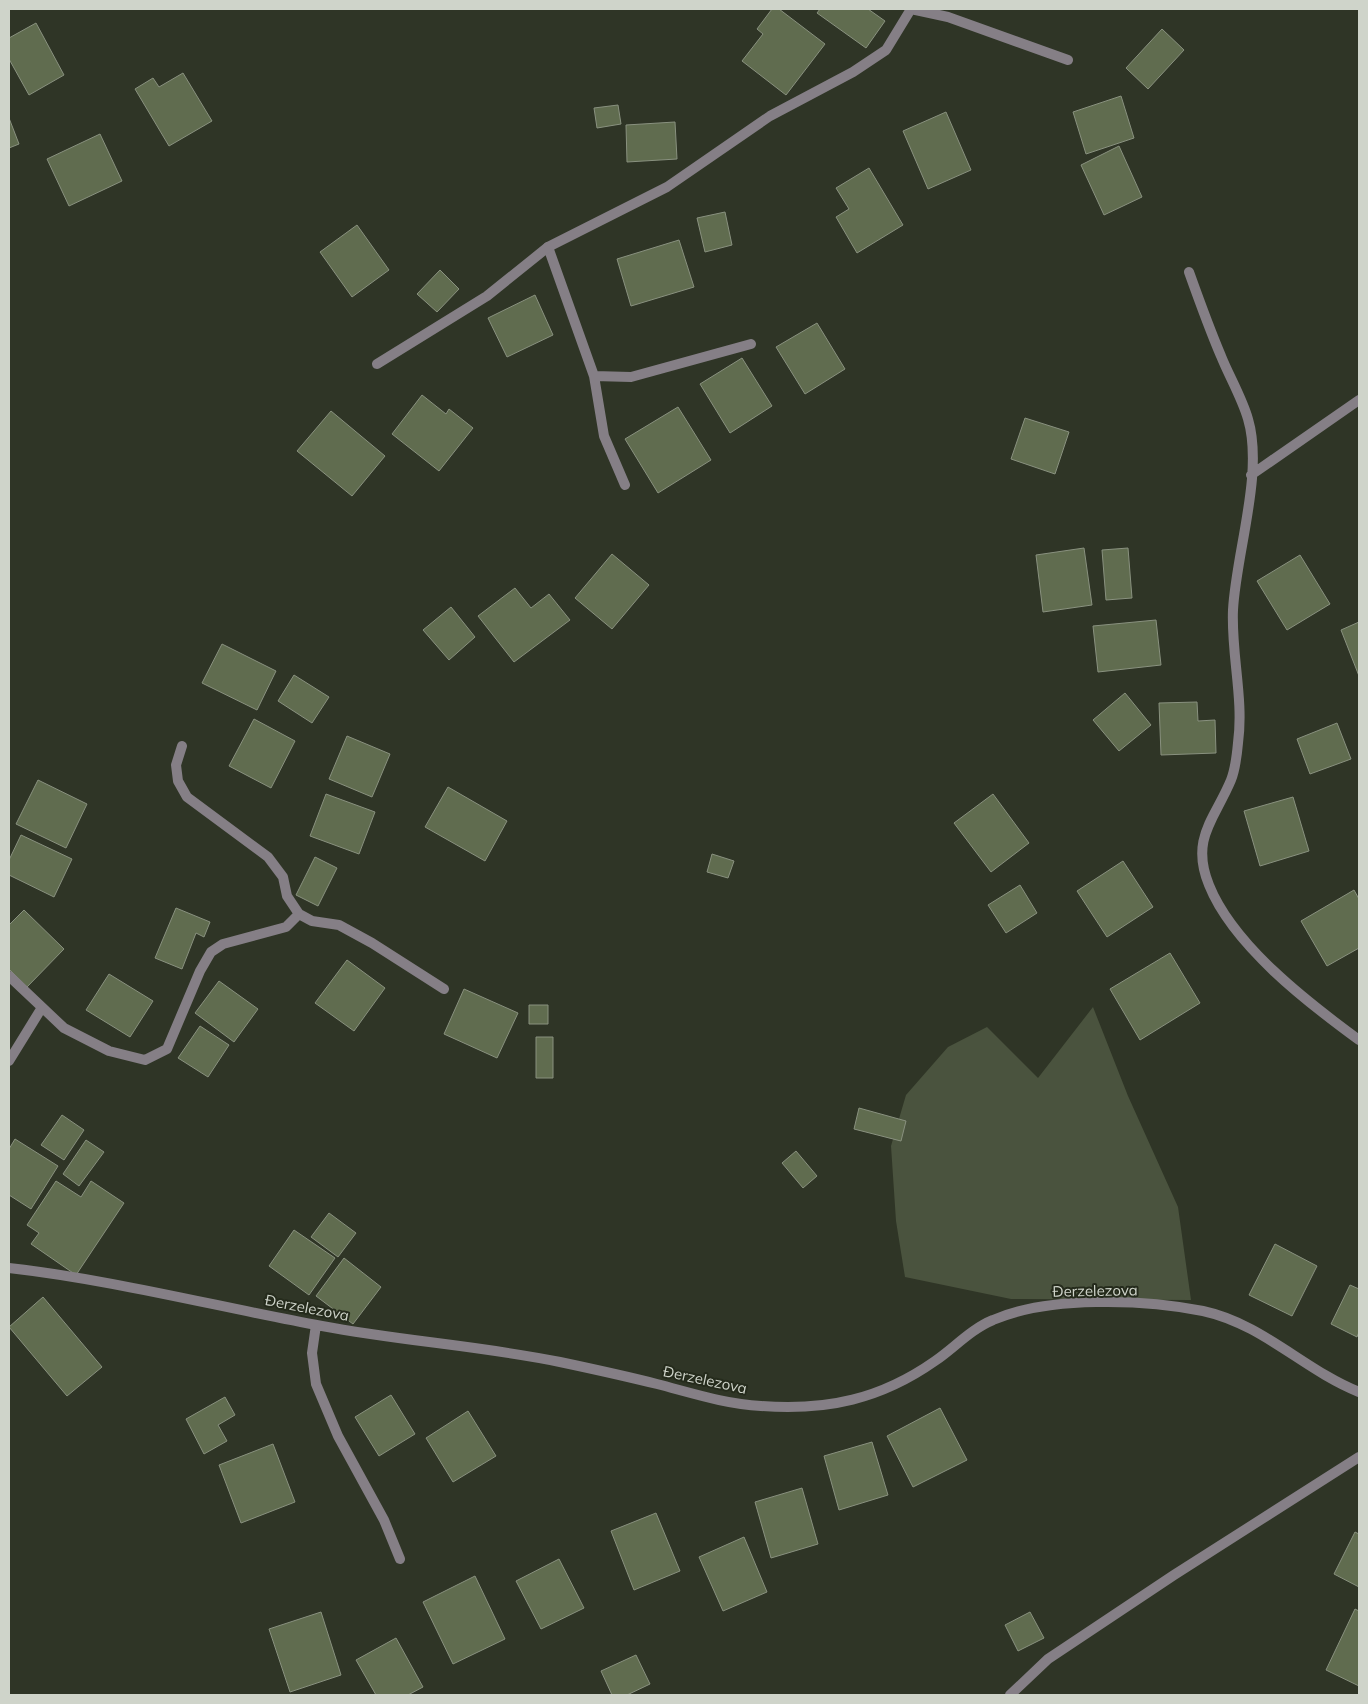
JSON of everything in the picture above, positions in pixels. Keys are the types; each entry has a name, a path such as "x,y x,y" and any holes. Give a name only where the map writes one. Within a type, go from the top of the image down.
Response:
{"street":[{"path":"376,364 487,296 548,247 667,187 770,116 853,72 886,50 911,9 948,17 1068,60"},
{"path":"548,247 594,376 604,436 625,485"},
{"path":"1189,272 1212,337 1248,419 1252,444 1251,476 1233,610 1234,657 1239,706 1239,742 1231,780 1204,832 1203,857 1208,884 1228,922 1270,967 1359,1040"},
{"path":"594,376 632,377 751,344"},
{"path":"1251,476 1359,400"},
{"path":"182,746 176,765 178,781 188,797 268,857 283,877 287,896 299,914 312,921 338,925 372,943 444,989"},
{"path":"9,976 41,1009 64,1028 109,1051 145,1060 167,1049 200,971 211,952 223,944 286,927 299,914"},
{"path":"9,1061 41,1009"},
{"name":"Đerzelezova","path":"9,1268 100,1283 316,1325 560,1362 724,1402 763,1406 829,1405 866,1397 902,1382 937,1360 989,1321 1014,1312 1052,1306 1096,1303 1161,1305 1205,1312 1239,1322 1266,1336 1332,1379 1359,1392"},
{"path":"316,1325 312,1353 316,1384 338,1436 384,1520 400,1559"},
{"path":"1010,1695 1048,1659 1070,1644 1359,1458"}],"green space":[{"path":"1093,1007 1128,1096 1178,1207 1191,1300 1011,1299 905,1277 896,1221 891,1146 906,1095 948,1047 987,1027 1038,1078"}],"building":[{"path":"772,9 779,9 825,44 786,95 742,61 763,34 757,29"},
{"path":"820,9 868,9 885,21 866,48 817,13"},
{"path":"36,23 64,75 29,95 9,59 9,38"},
{"path":"1162,29 1184,50 1148,89 1126,68"},
{"path":"183,73 212,121 169,146 135,89 153,78 159,87"},
{"path":"1121,96 1134,138 1086,154 1073,112"},
{"path":"618,105 621,124 597,128 594,108"},
{"path":"946,112 971,170 928,189 903,131"},
{"path":"9,118 19,144 9,148"},
{"path":"675,122 677,159 627,162 626,125"},
{"path":"100,134 122,181 69,206 47,159"},
{"path":"1119,146 1142,197 1104,215 1081,165"},
{"path":"869,168 903,225 857,253 836,217 849,209 836,188"},
{"path":"725,212 732,245 705,252 697,218"},
{"path":"357,225 389,270 352,297 320,252"},
{"path":"679,240 694,287 631,306 617,259"},
{"path":"440,270 459,289 437,312 417,294"},
{"path":"535,295 553,335 507,357 488,318"},
{"path":"817,323 845,369 805,394 776,347"},
{"path":"742,358 772,406 730,433 700,384"},
{"path":"422,395 446,414 449,409 473,428 439,471 392,434"},
{"path":"678,407 711,460 658,493 625,439"},
{"path":"331,411 385,456 352,496 297,451"},
{"path":"1025,418 1069,432 1055,474 1011,459"},
{"path":"1084,548 1092,605 1043,612 1036,555"},
{"path":"1128,548 1132,598 1106,600 1102,550"},
{"path":"612,554 649,585 612,629 575,598"},
{"path":"1300,555 1330,604 1287,630 1257,581"},
{"path":"515,588 531,608 549,594 570,620 514,662 478,616"},
{"path":"451,607 475,637 449,660 423,630"},
{"path":"1156,620 1161,665 1098,672 1093,626"},
{"path":"1359,622 1359,676 1341,630"},
{"path":"222,644 276,671 257,710 202,683"},
{"path":"294,675 329,697 312,723 278,701"},
{"path":"1125,693 1151,725 1119,751 1093,720"},
{"path":"1197,702 1198,721 1215,720 1216,753 1161,755 1159,703"},
{"path":"254,719 295,741 271,788 229,766"},
{"path":"1337,723 1351,759 1310,774 1297,739"},
{"path":"347,736 390,754 372,797 329,779"},
{"path":"38,780 87,804 66,848 16,824"},
{"path":"448,787 507,821 485,861 425,827"},
{"path":"326,794 375,812 359,854 310,836"},
{"path":"993,794 1029,843 991,872 954,823"},
{"path":"1293,797 1309,851 1260,866 1244,811"},
{"path":"21,835 72,859 54,897 9,875 9,860"},
{"path":"712,854 734,861 728,878 707,872"},
{"path":"315,857 337,868 318,906 296,895"},
{"path":"1123,861 1153,907 1107,937 1077,891"},
{"path":"1020,885 1037,913 1006,933 988,905"},
{"path":"1354,890 1359,899 1359,948 1327,966 1301,921"},
{"path":"176,908 210,922 204,937 196,933 182,969 155,958"},
{"path":"24,910 64,949 27,987 9,969 9,925"},
{"path":"1170,953 1200,1003 1140,1040 1110,989"},
{"path":"347,960 385,988 354,1031 315,1003"},
{"path":"109,974 153,1001 130,1037 86,1010"},
{"path":"219,981 258,1009 234,1042 195,1013"},
{"path":"464,989 518,1013 497,1058 444,1034"},
{"path":"529,1005 548,1005 548,1024 529,1024"},
{"path":"200,1026 229,1045 208,1077 178,1058"},
{"path":"536,1037 553,1037 553,1078 536,1078"},
{"path":"859,1108 906,1121 901,1141 854,1129"},
{"path":"62,1115 84,1130 64,1160 41,1145"},
{"path":"15,1139 58,1166 31,1209 9,1195 9,1149"},
{"path":"86,1140 104,1152 79,1186 63,1174"},
{"path":"796,1151 817,1176 803,1188 782,1163"},
{"path":"56,1181 81,1197 91,1181 124,1203 76,1275 31,1244 39,1233 27,1225"},
{"path":"329,1213 356,1233 338,1257 311,1237"},
{"path":"294,1230 335,1258 309,1295 269,1266"},
{"path":"1275,1244 1317,1266 1292,1316 1249,1295"},
{"path":"344,1258 381,1287 353,1324 316,1296"},
{"path":"1350,1285 1359,1289 1359,1332 1357,1337 1331,1324"},
{"path":"43,1297 102,1367 67,1396 9,1327"},
{"path":"391,1395 415,1434 379,1456 355,1417"},
{"path":"225,1397 235,1415 218,1425 227,1441 204,1454 186,1419"},
{"path":"940,1408 967,1460 913,1487 887,1436"},
{"path":"468,1411 496,1456 453,1482 426,1438"},
{"path":"872,1442 888,1495 839,1510 824,1456"},
{"path":"273,1444 295,1502 241,1523 219,1465"},
{"path":"802,1488 818,1544 771,1558 755,1502"},
{"path":"656,1513 680,1571 634,1590 611,1531"},
{"path":"1355,1532 1359,1534 1359,1587 1334,1574"},
{"path":"744,1537 767,1592 723,1611 699,1557"},
{"path":"559,1559 584,1608 541,1629 516,1581"},
{"path":"475,1576 505,1639 453,1664 423,1602"},
{"path":"1355,1609 1359,1611 1359,1686 1326,1670"},
{"path":"321,1612 341,1675 290,1692 269,1629"},
{"path":"1030,1612 1044,1638 1018,1651 1005,1625"},
{"path":"396,1638 423,1687 408,1695 376,1695 356,1660"},
{"path":"636,1655 650,1684 627,1695 612,1695 601,1671"}]}
